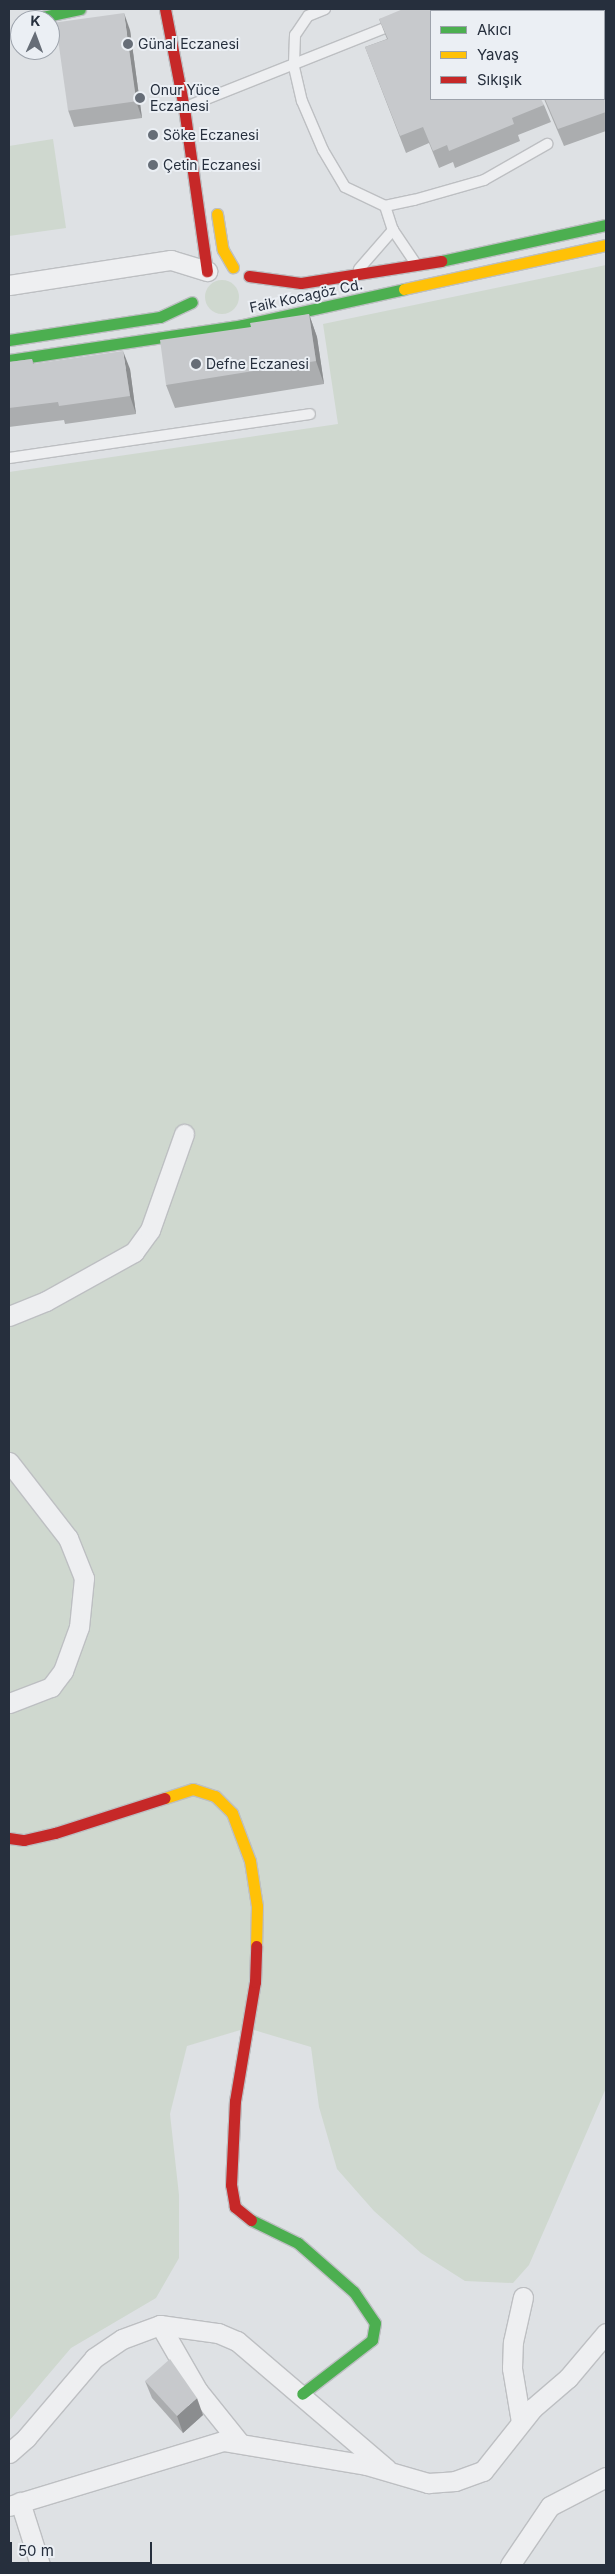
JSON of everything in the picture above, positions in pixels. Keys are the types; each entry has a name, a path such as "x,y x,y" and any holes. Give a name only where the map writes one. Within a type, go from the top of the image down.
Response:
{"street":[{"path":"60,13 80,9"},
{"path":"165,9 184,108 197,296"},
{"path":"214,201 223,250 233,267"},
{"path":"9,340 160,317 197,296 224,265 233,267 248,276 300,283 417,266 606,225"},
{"name":"Faik Kocagöz Cd.","path":"9,360 242,325 606,245"},
{"path":"9,286 172,260 197,296 215,328"},
{"path":"248,276 256,293"},
{"path":"242,325 253,311"},
{"path":"9,1316 46,1302 134,1252 150,1230 184,1134"},
{"path":"9,1462 68,1538 84,1578 79,1627 63,1671 51,1688 9,1703"},
{"path":"9,1838 24,1840 56,1833 193,1789 215,1796 232,1813 250,1861 257,1906 255,1982 235,2101 231,2185 235,2207 255,2223 298,2243 354,2292 375,2323 372,2340 302,2394"},
{"path":"521,2422 512,2368 513,2342 523,2297"},
{"path":"160,2325 198,2391 238,2442"},
{"path":"9,2453 26,2438 94,2358 122,2339 160,2325 211,2332 238,2341 302,2394 390,2472"},
{"path":"40,2565 14,2504 166,2460 207,2444 238,2442 390,2472 428,2483 456,2481 483,2471 521,2422 568,2378 606,2332"},
{"path":"510,2565 550,2506 606,2477"}],"lane":[{"path":"325,9 308,16 295,35 294,67 302,101 323,150 345,187 385,206 484,180 547,144"},
{"path":"184,108 294,67 404,20"},
{"path":"385,206 393,230 417,266"},
{"path":"353,276 393,230"},
{"path":"9,458 310,414"}],"shaded area":[{"path":"53,139 66,228 9,236 9,146"},
{"path":"606,265 606,2088 529,2265 513,2283 465,2281 421,2253 374,2211 337,2169 319,2107 311,2047 247,2028 187,2046 170,2114 179,2195 179,2258 156,2298 71,2348 9,2421 9,472 338,424 323,324"},
{"path":"222,280 234,285 239,297 234,309 222,314 210,309 205,297 210,285"}],"building":[{"path":"403,9 507,9 430,10 430,100 542,100 544,105 512,118 514,124 449,151 447,145 433,151 423,127 400,136 365,47 388,39 379,19"},
{"path":"606,9 606,18 605,10 513,10"},
{"path":"124,13 136,101 68,111 60,53 60,22"},
{"path":"605,56 606,112 558,129 545,100 605,100"},
{"path":"309,314 316,361 166,385 160,340 251,327 250,323"},
{"path":"123,351 130,396 59,406 58,402 9,408 9,362 32,359 33,364"},
{"path":"170,2359 197,2398 177,2416 145,2381"}],"traffic: fast":[{"path":"60,13 80,9"},
{"path":"441,261 606,225"},
{"path":"9,360 242,325 404,289"},
{"path":"9,340 160,317 192,302"},
{"path":"251,2220 298,2243 354,2292 375,2323 372,2340 302,2394"}],"traffic: slow":[{"path":"217,214 223,250 233,267"},
{"path":"404,289 606,245"},
{"path":"165,1798 193,1789 215,1796 232,1813 250,1861 257,1906 256,1946"}],"traffic: jam":[{"path":"165,9 184,108 207,271"},
{"path":"249,276 301,283 441,261"},
{"path":"9,1838 24,1840 55,1833 165,1798"},
{"path":"251,2220 235,2207 231,2185 235,2101 255,1982 256,1946"}],"place":[{"name":"Günal Eczanesi","path":"128,44"},
{"name":"Onur Yüce Eczanesi","path":"140,98"},
{"name":"Söke Eczanesi","path":"153,135"},
{"name":"Çetin Eczanesi","path":"153,165"},
{"name":"Defne Eczanesi","path":"196,364"}]}
